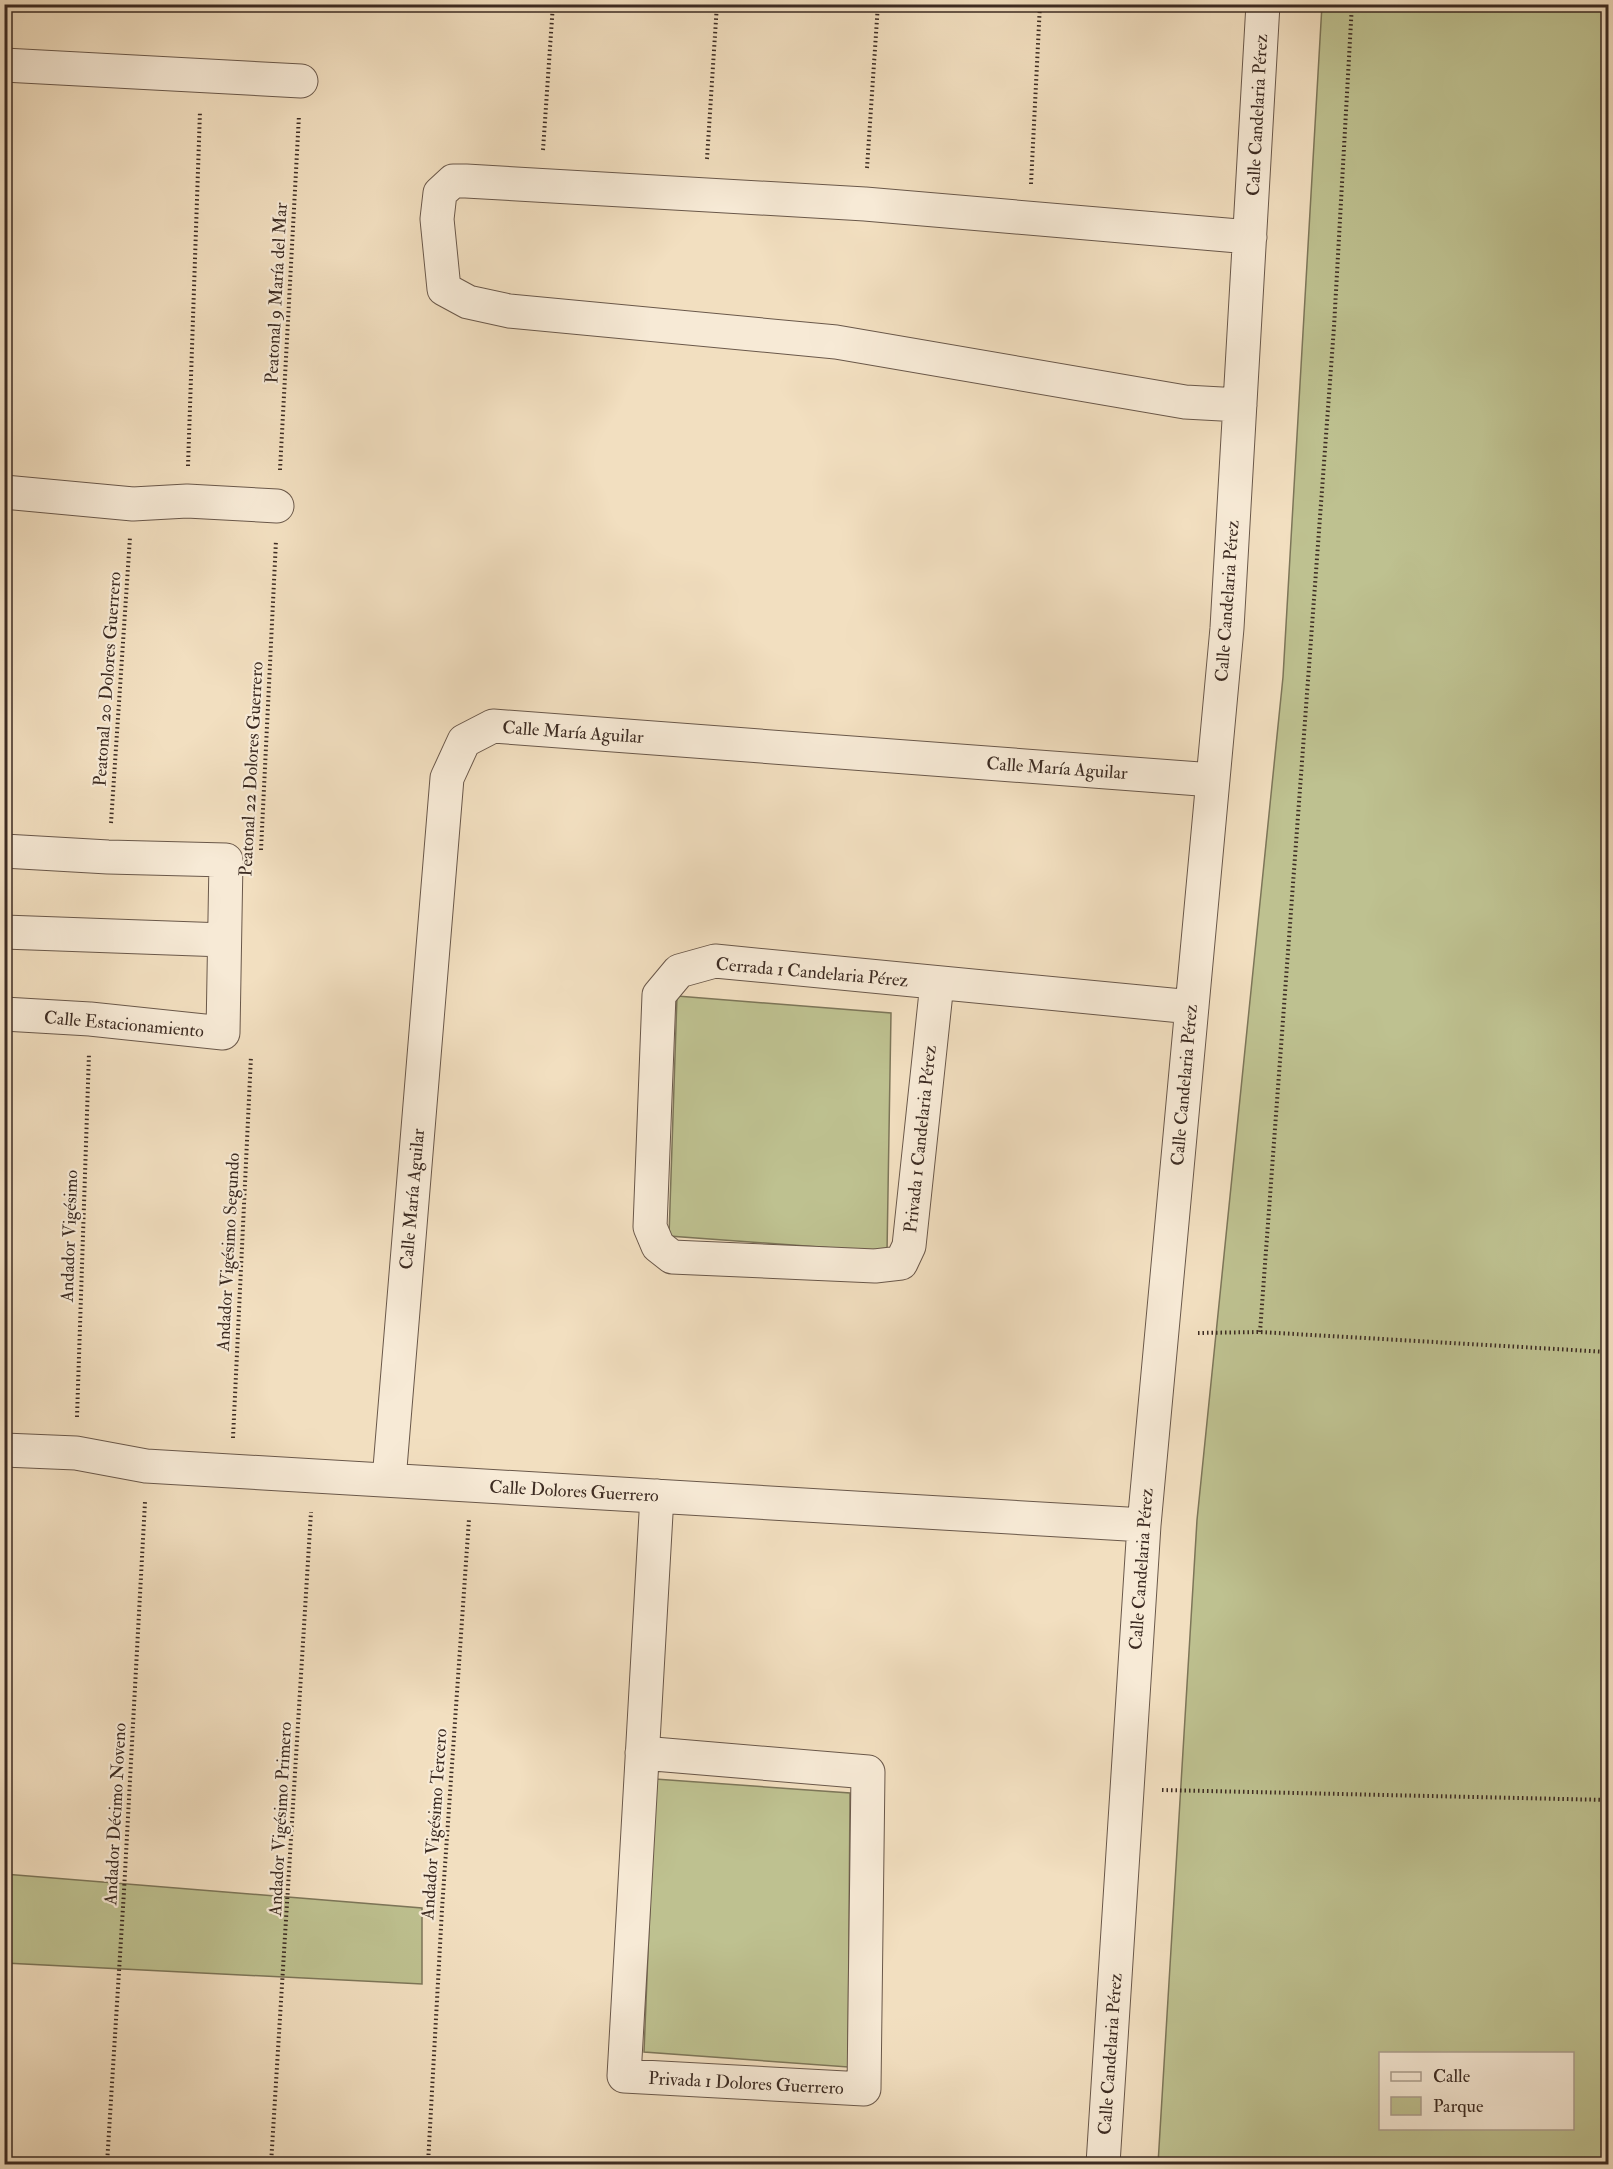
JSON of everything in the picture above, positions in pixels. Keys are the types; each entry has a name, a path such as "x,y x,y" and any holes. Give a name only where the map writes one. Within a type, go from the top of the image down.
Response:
{"street":[{"name":"Calle Candelaria Pérez","path":"1102,2164 1144,1525 1227,628 1263,4"},
{"path":"4,65 301,81"},
{"path":"1240,405 1185,402 836,342 509,311 468,302 444,289 438,219 440,193 453,181 540,184 865,204 1250,237"},
{"path":"4,492 133,504 187,501 278,506"},
{"name":"Calle María Aguilar","path":"389,1480 447,778 464,741 493,726 1213,780"},
{"name":"Calle Estacionamiento","path":"4,851 226,860 223,1033 90,1019 4,1014"},
{"path":"4,932 224,940"},
{"name":"Cerrada 1 Candelaria Pérez","path":"658,1246 650,1227 659,995 679,971 715,961 1192,1007"},
{"name":"Privada 1 Candelaria Pérez","path":"658,1246 672,1257 875,1266 901,1263 909,1246 937,983"},
{"name":"Calle Dolores Guerrero","path":"4,1450 76,1453 146,1466 1144,1525"},
{"name":"Privada 1 Dolores Guerrero","path":"642,1753 868,1772 864,2089 624,2076 642,1753 657,1496"}],"path":[{"path":"540,184 553,4"},
{"path":"704,194 717,4"},
{"path":"865,204 878,4"},
{"path":"1029,218 1040,4"},
{"path":"1260,1332 1334,327 1352,4"},
{"path":"187,501 202,77"},
{"name":"Peatonal 9 María del Mar","path":"278,506 301,81"},
{"name":"Peatonal 20 Dolores Guerrero","path":"108,857 133,504"},
{"name":"Peatonal 22 Dolores Guerrero","path":"260,858 278,506"},
{"name":"Andador Vigésimo","path":"76,1453 90,1019"},
{"name":"Andador Vigésimo Segundo","path":"232,1470 251,1046"},
{"path":"1161,1334 1260,1332 1608,1352"},
{"name":"Andador Décimo Noveno","path":"107,2164 146,1466"},
{"name":"Andador Vigésimo Primero","path":"270,2164 313,1475"},
{"name":"Andador Vigésimo Tercero","path":"428,2164 442,1897 472,1485"},
{"path":"1126,1789 1608,1800"}],"green space":[{"path":"1322,5 1608,5 1608,2164 1158,2164 1197,1520 1283,677"},
{"path":"677,996 891,1013 887,1252 669,1236"},
{"path":"655,1779 850,1793 848,2067 644,2052"},
{"path":"4,1874 422,1908 422,1984 5,1963"}]}
